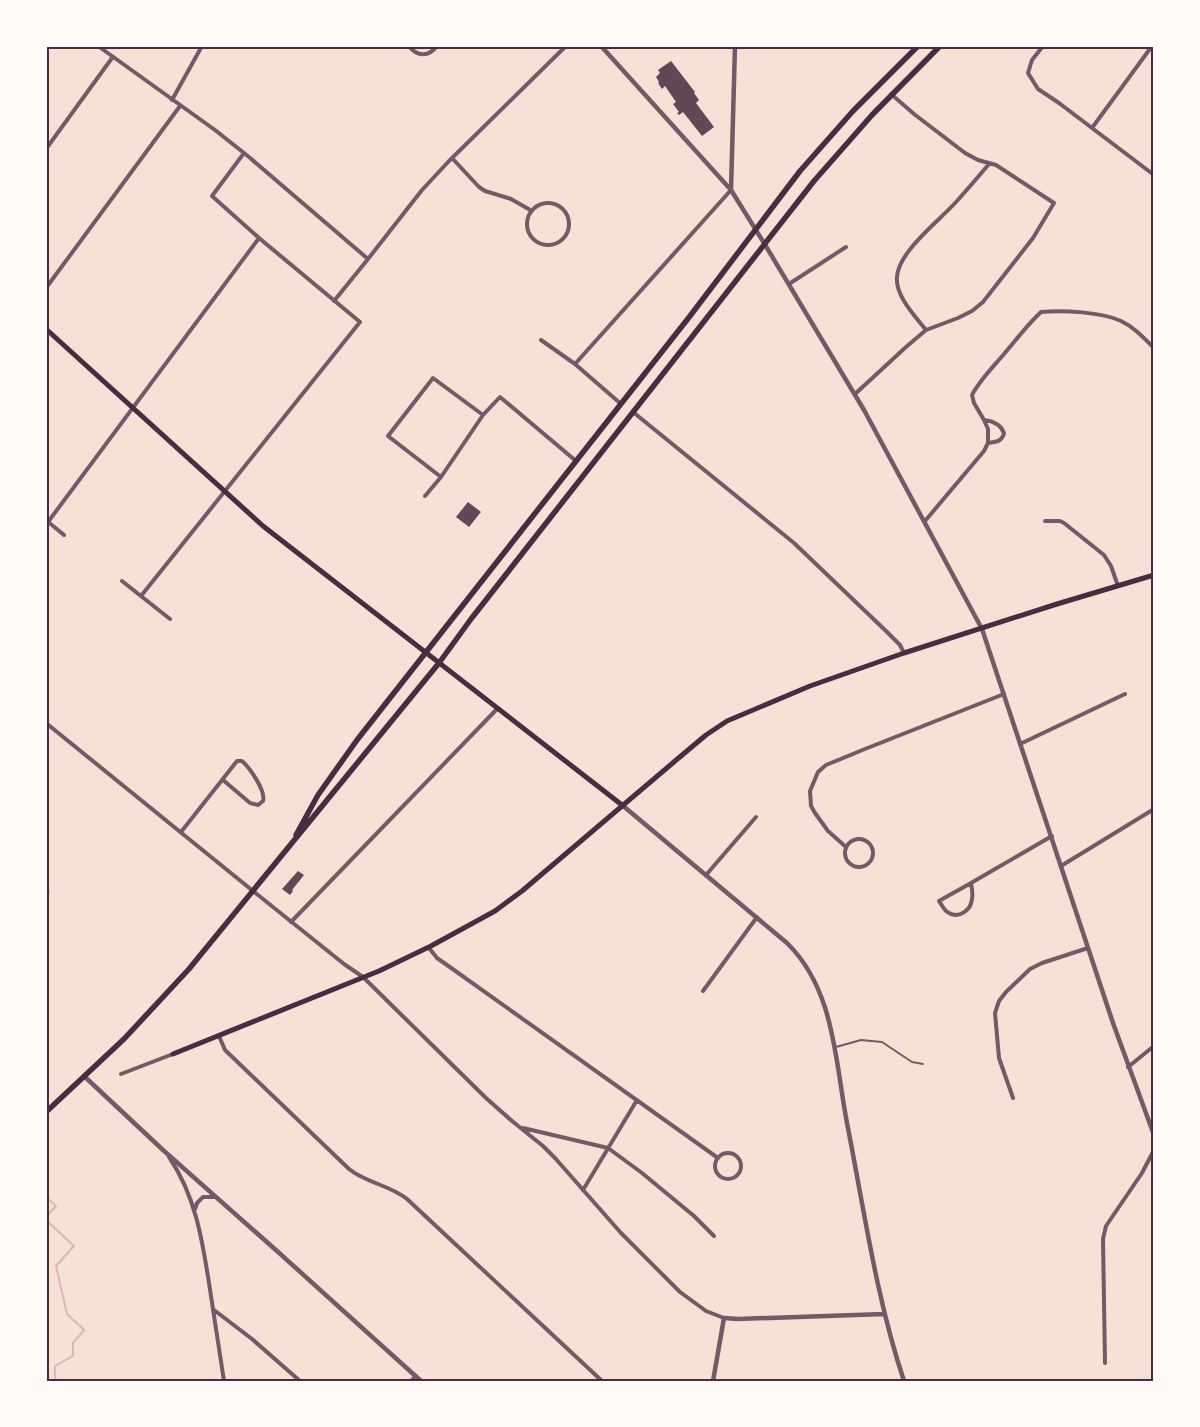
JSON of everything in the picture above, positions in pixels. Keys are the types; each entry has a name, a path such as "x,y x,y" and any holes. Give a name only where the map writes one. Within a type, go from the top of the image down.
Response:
{"main road":[{"path":"292,844 306,814 330,776 357,740 795,178 875,88 918,46"},
{"path":"46,1112 85,1077 172,989 438,663 764,243 833,158 891,94 940,46"},
{"path":"46,329 282,542 622,805"},
{"path":"173,1054 363,977 429,948 494,912 522,891 706,735 727,721 810,686 904,653 1154,575"}],"street":[{"path":"98,46 244,153 368,259"},
{"path":"172,100 202,46"},
{"path":"409,46 414,52 423,55 433,51 437,46"},
{"path":"334,300 422,190 566,46"},
{"path":"601,46 731,190 855,394 982,629 1128,1067 1154,1135"},
{"path":"575,364 731,190 735,46"},
{"path":"1042,46 1032,60 1028,73 1038,88 1154,175"},
{"path":"1092,128 1150,48 1154,54"},
{"path":"46,149 112,58"},
{"path":"855,394 926,330 958,318 972,311 983,302 1033,238 1054,203 996,165 978,160 965,153 891,94"},
{"path":"46,288 180,106"},
{"path":"141,596 360,322 259,238 212,196 244,153"},
{"path":"452,158 482,190 511,199 532,211"},
{"path":"926,330 901,296 896,278 901,264 908,251 956,202 989,164"},
{"path":"545,204 553,204 560,208 566,214 568,222 564,237 550,245 542,244 535,240 527,226 528,218 532,211 538,206 545,204"},
{"path":"64,535 47,522 259,238"},
{"path":"789,284 846,248"},
{"path":"924,521 984,451 988,443 988,429 974,403 972,395 1002,356 1041,312 1073,312 1106,316 1122,321 1154,348"},
{"path":"541,340 575,364 620,404"},
{"path":"440,477 388,436 433,378 484,416"},
{"path":"425,496 500,397 576,461"},
{"path":"633,412 794,543 900,645 904,653"},
{"path":"984,420 996,424 1002,428 1004,433 1003,437 998,441 988,443"},
{"path":"1045,521 1060,521 1064,523 1104,555 1111,566 1118,586"},
{"path":"122,581 170,619"},
{"path":"846,847 828,831 811,806 810,791 818,772 826,765 1004,694"},
{"path":"1020,744 1125,694"},
{"path":"291,922 497,708"},
{"path":"46,722 291,922 363,977 486,1098 543,1146 621,1233 680,1292 706,1311 724,1318 738,1319 884,1314"},
{"path":"181,832 237,761 242,761 251,772 264,794 263,801 258,805 250,802 223,780"},
{"path":"622,805 788,943 807,967 822,998 829,1021 884,1314 904,1381"},
{"path":"1061,866 1154,809"},
{"path":"706,875 756,817"},
{"path":"972,883 972,900 968,910 955,915 945,910 940,901 1052,836"},
{"path":"862,838 867,840 873,848 873,858 864,867 854,866 847,861 845,856 846,847 852,840 862,838"},
{"path":"703,990 756,917"},
{"path":"429,948 437,958 718,1158"},
{"path":"1013,1098 999,1058 995,1012 999,1001 1030,969 1088,948"},
{"path":"219,1036 225,1050 349,1168 361,1177 394,1191 407,1199 602,1381"},
{"path":"1128,1067 1154,1046"},
{"path":"121,1074 173,1054"},
{"path":"85,1077 163,1150 421,1381"},
{"path":"583,1190 637,1100"},
{"path":"519,1127 608,1148 694,1216 714,1236"},
{"path":"163,1150 186,1187 194,1209 207,1267 224,1381"},
{"path":"1104,1364 1103,1239 1106,1226 1142,1173 1154,1150"},
{"path":"726,1153 736,1155 741,1164 738,1174 730,1179 721,1177 715,1167 718,1158 721,1154 726,1153"},
{"path":"194,1209 203,1198 216,1197"},
{"path":"214,1310 252,1339 300,1381"},
{"path":"712,1381 724,1318"},
{"path":"411,1381 416,1376"}],"lane":[{"path":"834,1047 861,1040 882,1042 912,1062 923,1064"}],"building":[{"path":"671,61 695,92 699,100 696,103 714,127 702,136 683,112 679,115 677,113 679,112 673,104 676,102 665,86 662,89 658,83 656,77 660,73 658,70"},
{"path":"468,502 481,512 469,527 456,517"},
{"path":"298,871 304,875 290,895 282,889"}],"waterway":[{"path":"46,887 49,891 46,905"},
{"path":"46,1197 56,1206 46,1217"},
{"path":"46,1220 74,1246 56,1266 67,1314 84,1330 73,1343 73,1356 55,1366 55,1381"}]}
